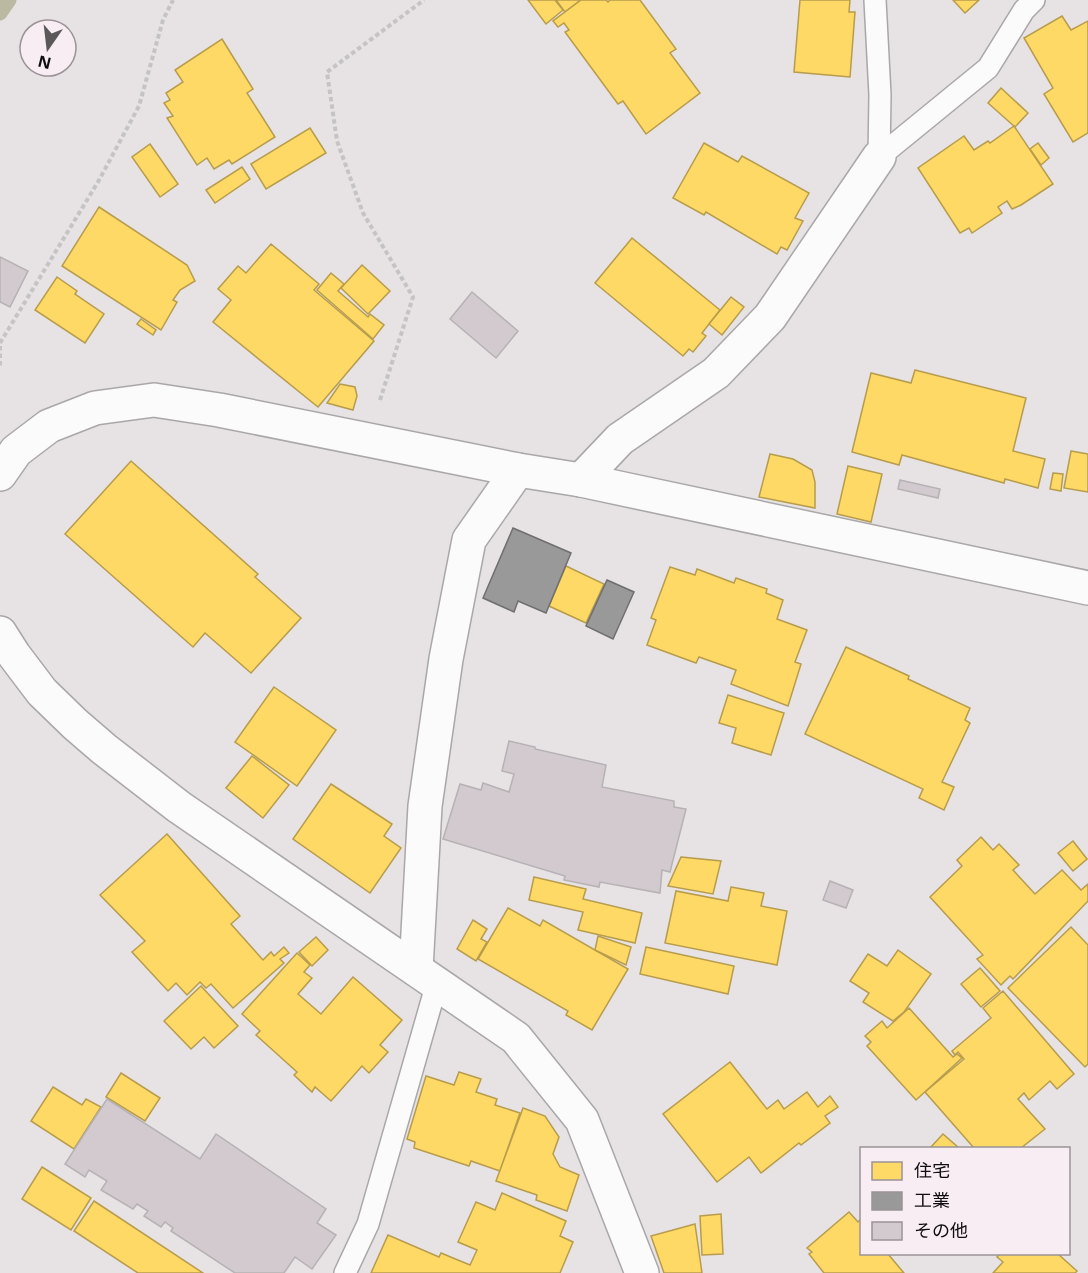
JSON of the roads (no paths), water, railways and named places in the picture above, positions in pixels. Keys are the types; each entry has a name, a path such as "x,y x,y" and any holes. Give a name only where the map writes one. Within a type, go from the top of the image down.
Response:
{"street":[{"path":"581,480 620,439 716,373 770,317 879,157"},
{"path":"0,474 16,451 49,426 95,408 154,400 219,410 518,470 581,480 1088,588"},
{"path":"427,976 424,806 446,659 470,540 518,470"},
{"path":"0,633 42,692 104,749 179,807 516,1038 582,1120 642,1273"}],"lane":[{"path":"875,0 880,95 879,157"},
{"path":"879,157 988,68 1024,10 1034,0"},
{"path":"345,1273 368,1224 427,976"}],"waterway":[{"path":"0,13 9,0"}]}
